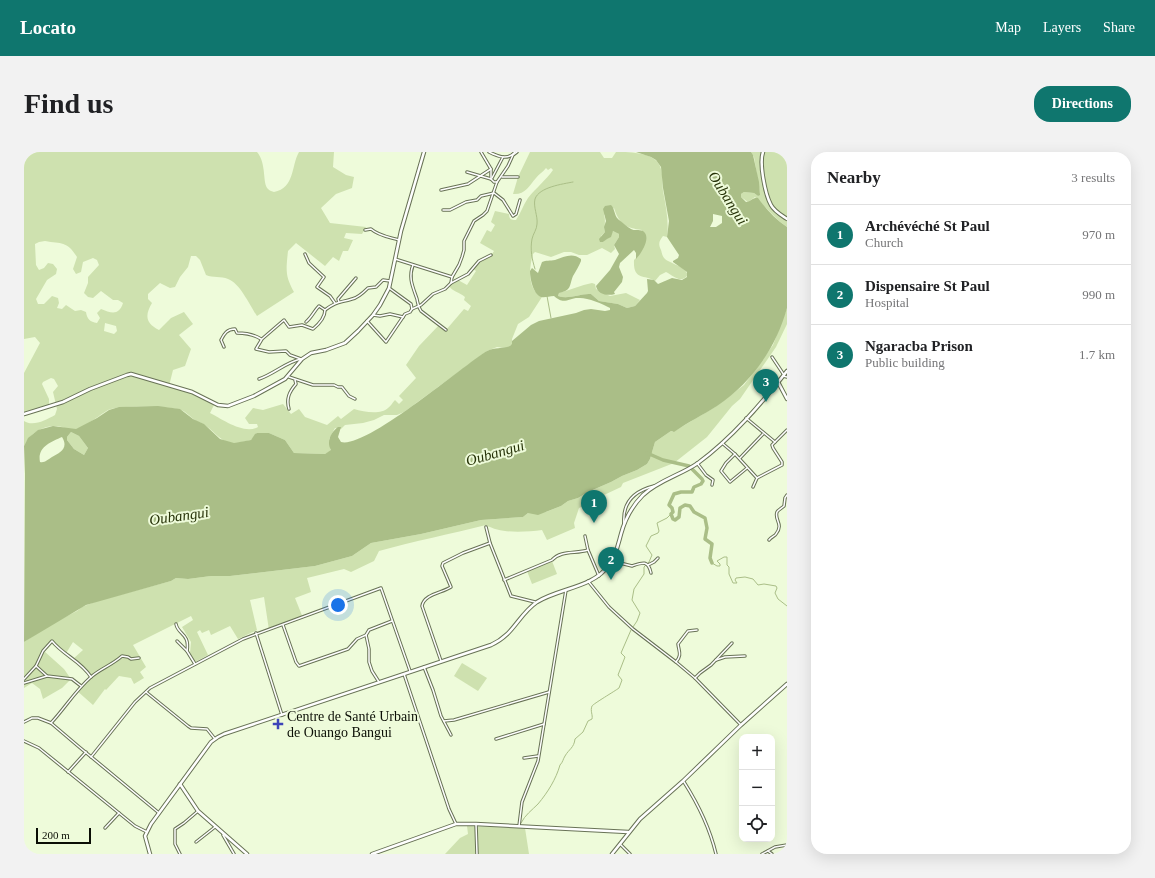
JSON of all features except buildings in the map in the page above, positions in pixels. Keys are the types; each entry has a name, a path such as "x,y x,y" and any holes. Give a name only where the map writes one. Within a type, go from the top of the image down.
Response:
{"main road":[{"path":"24,414 63,402 90,389 127,375 137,375 192,392 218,405 228,406 276,386 288,377 302,359 311,353 326,350 345,343 367,321 380,305 389,288 399,240 424,152"},
{"path":"763,152 762,164 769,202 774,209 787,220"},
{"path":"150,854 145,840 146,832 180,784 215,739 224,734 380,683 410,671 491,645 502,640 537,603 599,576 612,561 624,524 642,496 656,485 696,464 722,443 785,376 787,371"},
{"path":"778,382 787,399"},
{"path":"612,854 628,832 640,819 684,781 741,725 787,684"},
{"path":"180,784 198,811 248,854"},
{"path":"372,854 456,824 628,832"}],"street":[{"path":"481,152 491,169 491,179"},
{"path":"489,152 503,157 513,155"},
{"path":"451,283 452,277 459,265 464,250 464,241 474,221 484,215 494,193 497,182 502,177 516,152"},
{"path":"491,179 503,157"},
{"path":"440,190 468,184 491,169"},
{"path":"467,172 497,182"},
{"path":"502,177 518,177"},
{"path":"494,193 503,200 513,216 516,214 520,200"},
{"path":"443,210 450,210 466,202 477,200 481,196 494,193"},
{"path":"365,230 371,229 384,237 399,240"},
{"path":"305,254 309,263 324,277 317,287 330,296 335,303"},
{"path":"367,321 386,342 403,317 412,309 418,307 433,294 445,289 451,283 468,274 479,261 491,255"},
{"path":"395,259 452,277"},
{"path":"413,265 411,271 411,283 418,307 446,330"},
{"path":"339,302 338,299 356,278"},
{"path":"302,359 290,355 286,351 269,352 256,349 262,339 284,320 288,327 302,325 314,329 318,326 325,315 325,310 335,303 353,299 365,292 368,288 376,287 382,280 390,281"},
{"path":"389,288 411,304 412,309"},
{"path":"306,322 311,318 319,306 325,310"},
{"path":"372,315 380,316 392,314 403,317"},
{"path":"224,348 221,340 226,332 233,329 235,329 237,333 245,332 256,335 262,339"},
{"path":"772,357 785,376"},
{"path":"259,379 269,376 292,361 302,359"},
{"path":"288,377 313,385 334,385 342,387 351,398 355,399"},
{"path":"289,410 289,394 296,384 295,380"},
{"path":"746,418 775,442"},
{"path":"753,486 757,478 782,465 782,462 772,445 787,430"},
{"path":"740,458 764,434"},
{"path":"722,443 740,458 757,478"},
{"path":"735,454 726,462 721,471 730,482 747,468"},
{"path":"696,464 713,480 712,485"},
{"path":"624,524 623,512 628,501 646,488 656,485"},
{"path":"769,540 776,535 779,530 780,526 776,514 784,506 787,495"},
{"path":"486,527 490,543 511,596 537,603"},
{"path":"586,536 588,550 599,576"},
{"path":"441,661 422,606 422,602 427,597 451,587 442,566 443,562 490,543"},
{"path":"504,580 552,560 557,555 588,550"},
{"path":"646,564 654,562 658,558"},
{"path":"612,561 632,566 640,562 646,564 650,568 651,573"},
{"path":"588,581 609,607 633,629 695,678 741,725"},
{"path":"91,757 135,702 150,688 227,646 256,633 380,588 410,671"},
{"path":"519,826 522,802 538,756 566,590"},
{"path":"282,624 296,662 300,666 348,649 357,639 366,635 369,630 392,621"},
{"path":"176,624 177,628 186,638 187,652"},
{"path":"676,662 680,658 678,644 682,637 688,630 697,630"},
{"path":"256,633 282,715"},
{"path":"366,635 369,649 369,662 372,671 380,683"},
{"path":"24,679 36,666 43,651 52,641 60,649 74,658 91,677"},
{"path":"177,641 195,664"},
{"path":"695,678 716,660 732,643"},
{"path":"722,653 724,657"},
{"path":"51,723 81,686 102,668 110,665 122,656 131,659 139,658"},
{"path":"716,660 724,657 745,656"},
{"path":"36,666 47,676"},
{"path":"424,667 441,716 451,735"},
{"path":"404,674 449,809 456,824"},
{"path":"24,683 47,676 72,679 81,686"},
{"path":"146,692 188,726 191,728 207,729 215,739"},
{"path":"444,721 454,720 549,692"},
{"path":"24,722 32,718 38,718 51,723 159,813"},
{"path":"496,739 544,724"},
{"path":"24,741 39,748 135,826 146,832"},
{"path":"68,772 86,752"},
{"path":"524,758 538,756"},
{"path":"684,781 693,796 703,820 707,825 712,837 716,854"},
{"path":"180,854 176,844 174,829 198,811"},
{"path":"104,828 119,813"},
{"path":"476,824 477,854"},
{"path":"196,842 215,827"},
{"path":"222,833 234,854"},
{"path":"620,844 630,854"},
{"path":"762,854 775,847 787,845"},
{"path":"768,851 772,854"}],"shaded area":[{"path":"24,152 257,152 262,162 266,186 269,190 274,192 281,190 286,186 299,152 334,152 333,167 346,175 354,177 352,188 336,194 321,208 330,223 366,227 362,234 346,233 344,238 353,240 348,251 343,251 339,261 333,257 325,266 296,243 288,251 287,263 289,282 294,292 257,316 237,285 225,278 206,275 200,260 196,256 191,256 188,267 180,277 175,287 170,288 160,283 148,294 148,299 152,303 147,315 149,322 154,327 159,330 171,318 184,312 193,324 179,335 191,349 185,366 173,370 169,386 192,392 215,403 210,413 240,428 252,429 258,427 257,424 249,424 245,418 253,408 263,410 283,404 291,414 299,409 305,417 327,425 338,416 341,419 354,409 367,412 381,412 390,406 395,400 399,404 403,400 399,396 416,378 406,365 419,346 440,324 446,330 464,309 468,311 471,306 464,300 465,297 448,285 458,280 467,285 476,271 473,269 479,261 488,256 490,257 494,251 480,243 487,230 491,232 495,225 491,222 495,211 509,214 511,219 516,220 528,198 553,170 551,168 548,170 546,168 524,191 513,194 518,177 530,152 600,152 604,158 612,158 616,152 629,152 643,154 654,159 659,163 662,172 668,231 667,237 663,236 659,246 665,259 684,269 688,275 685,278 680,279 666,272 660,275 655,281 637,274 634,267 634,260 638,256 642,230 632,228 624,224 618,218 614,208 604,215 605,232 601,236 603,242 613,231 619,234 619,237 614,245 615,249 611,253 602,248 587,255 579,255 571,252 564,252 551,257 535,252 533,254 530,278 537,294 542,297 529,317 518,324 512,339 512,345 506,348 497,347 487,351 404,412 397,415 384,415 363,423 345,425 341,429 335,428 329,439 331,451 325,454 294,453 285,440 269,433 257,433 250,440 230,443 225,441 202,423 196,421 187,413 171,408 153,407 113,408 91,422 73,430 58,426 43,428 34,433 24,446 24,421 28,423 35,423 44,421 55,415 57,409 53,392 58,386 54,379 51,378 43,382 42,384 49,399 49,405 24,416 24,373 40,343 35,337 24,339","holes":["45,241 64,244 70,248 77,257 73,269 76,274 81,272 83,262 93,258 97,260 99,265 88,277 88,283 84,293 88,297 93,298 101,291 113,300 118,300 123,303 119,310 117,312 111,312 101,309 97,313 100,318 97,323 89,320 86,312 81,310 75,311 66,305 62,309 57,308 59,303 58,298 52,296 44,304 38,304 36,299 47,280 56,274 57,269 53,264 48,263 44,268 39,270 36,265 35,244","105,323 116,326 117,331 114,334 104,331"]},
{"path":"751,152 787,152 787,227 755,197 748,202 741,197 741,194 744,192 754,193 758,196 760,193 754,157"},
{"path":"592,283 595,284 596,289 610,296 626,293 640,300 635,306 627,308 618,304 599,301 591,294 570,297 558,296 559,293"},
{"path":"787,308 787,324 776,347 740,399 732,406 707,437 674,463 623,483 621,487 604,495 604,497 579,508 574,523 575,528 547,540 542,530 521,532 506,531 486,525 379,551 374,561 351,572 344,569 307,578 311,592 295,598 303,618 269,630 264,597 250,600 257,630 238,639 230,626 211,635 209,630 202,633 200,630 197,632 208,655 195,662 190,653 191,642 182,627 193,620 191,616 133,645 146,667 140,672 144,678 134,684 131,678 119,676 106,690 105,689 93,705 76,690 90,676 73,659 83,650 73,642 65,655 51,643 44,651 64,669 71,679 62,688 43,699 40,689 32,683 24,688 24,642 53,623 82,607 97,601 171,581 176,578 188,579 211,576 230,576 315,566 352,556 371,543 421,534 481,520 523,517 528,513 546,512 637,470 647,464 655,442 671,431 673,432 715,407 744,385 773,345"},
{"path":"71,432 79,436 88,448 84,455 74,449 67,440 67,437"},
{"path":"552,561 557,574 532,584 527,571"},
{"path":"462,663 487,678 478,691 454,676"},
{"path":"467,826 525,828 529,854 445,854 460,838 468,834"}],"water":[{"name":"Oubangui","path":"636,152 751,152 759,182 760,195 758,196 754,193 744,192 741,194 741,197 746,202 758,198 771,214 787,227 787,308 776,337 761,363 752,375 730,397 717,406 674,432 671,431 655,442 647,464 578,498 568,501 561,506 538,515 528,513 523,517 481,520 421,534 371,543 352,556 315,566 230,576 211,576 188,579 176,578 171,581 86,605 24,642 24,446 28,438 38,430 53,426 76,429 109,410 119,407 158,406 180,409 193,419 204,424 220,439 234,443 251,440 257,433 269,433 285,440 294,453 325,454 331,450 329,444 330,437 338,427 341,427 338,437 341,442 353,441 371,433 414,405 487,351 510,346 512,341 531,325 539,321 584,310 610,310 607,306 583,298 564,301 554,296 541,297 538,295 532,286 530,271 532,268 538,273 542,262 571,255 581,259 568,289 559,293 558,296 570,297 591,294 599,301 618,304 627,308 635,306 647,293 647,279 654,280 658,284 672,278 682,280 687,277 687,272 673,262 679,255 667,237 669,221 661,167 656,160","holes":["713,214 722,216 722,223 716,227 710,227 713,221","71,432 79,436 88,448 84,455 74,449 67,440 67,437","62,437 65,444 63,450 58,454 46,461 40,462 41,452 49,443"]},
{"path":"611,205 618,219 631,229 643,231 646,241 643,250 636,259 636,253 634,250 620,263 619,267 623,277 622,282 614,292 615,294 609,295 601,293 596,286 610,270 619,254 614,245 619,237 619,234 613,231 611,237 603,242 600,242 599,239 605,232 604,227 606,221 603,209 605,206"}],"waterway":[{"path":"535,269 531,247 537,224 535,199 537,195 546,189 573,182"},
{"path":"547,296 551,318"},
{"path":"647,453 663,460 689,466 702,479 703,481 701,484 694,487 692,492 681,492 674,494 669,505 672,508 673,512 671,514 675,520 679,517 680,508 685,505 690,506 694,512 705,518 707,528 705,539 712,544 710,558 712,563"},
{"path":"633,627 640,613 632,600 634,589 644,574 644,567 649,562 652,555 646,546 651,536 659,531 657,523 667,518 671,514"},
{"path":"712,563 720,566 717,561 727,557 729,574 733,583 737,583 735,580 736,578 745,577 753,579 758,585 764,584 776,586 777,588 775,593 778,599 787,606"},
{"path":"521,823 545,795 554,780 564,757 574,744 575,739 583,732 588,721 592,719 592,706 619,688 622,680 618,675 625,657 621,653 631,630"}],"place":[{"name":"Ngaracba Prison","path":"766,402"},
{"name":"Archévéché St Paul","path":"594,523"},
{"name":"Dispensaire St Paul","path":"611,580"},
{"name":"Centre de Santé Urbain de Ouango Bangui","path":"278,724"}]}
